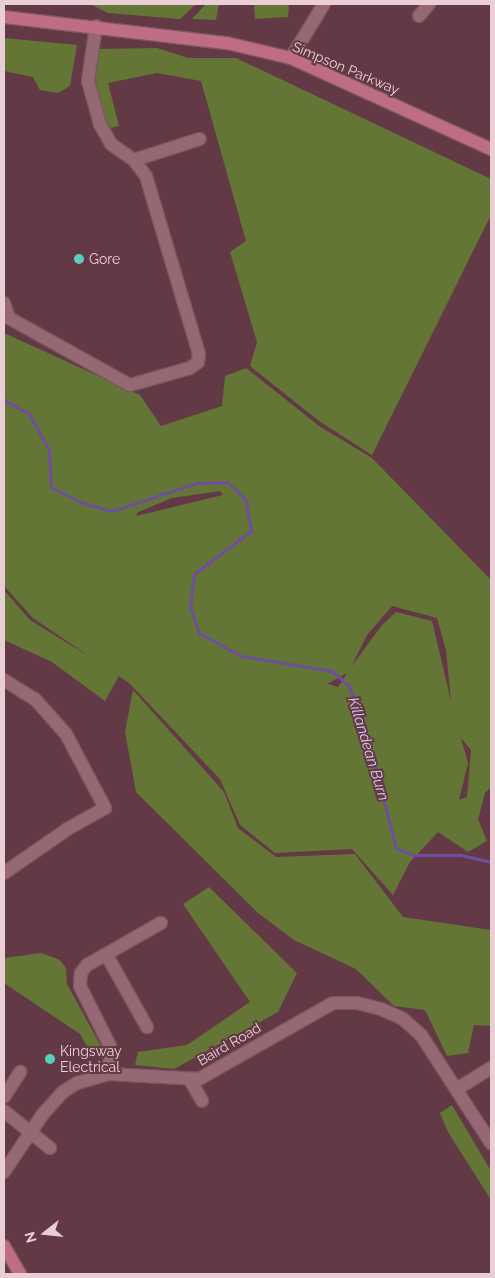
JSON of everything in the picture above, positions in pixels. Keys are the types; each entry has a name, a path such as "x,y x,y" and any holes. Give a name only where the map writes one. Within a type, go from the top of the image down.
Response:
{"main road":[{"name":"Simpson Parkway","path":"4,17 227,42 292,58 491,148"},
{"path":"4,1246 20,1274"}],"street":[{"path":"292,58 324,4"},
{"path":"419,16 428,4"},
{"path":"4,303 10,318 130,385 190,368 198,362 199,354 146,176 134,160 121,154 111,144 100,124 88,81 96,26"},
{"path":"134,160 200,140"},
{"path":"4,680 36,699 66,734 105,808 69,828 4,873"},
{"path":"109,1074 110,1046 80,986 81,973 87,965 161,923"},
{"path":"106,954 147,1027"},
{"name":"Baird Road","path":"4,1172 30,1134 63,1092 96,1076 109,1074 199,1079 333,1003 357,1003 381,1009 403,1019 421,1034 491,1143"},
{"path":"457,1089 491,1068"},
{"path":"4,1097 20,1072"},
{"path":"190,1080 202,1101"},
{"path":"4,1111 30,1134 50,1148"}],"green space":[{"path":"90,4 196,4 180,19 108,13"},
{"path":"206,4 219,4 216,20 192,19"},
{"path":"254,4 289,4 288,17 255,19"},
{"path":"4,38 77,45 70,86 58,93 40,90 33,77 4,71"},
{"path":"157,48 188,58 236,58 491,179 491,215 372,455 319,421 250,366 257,342 230,252 246,241 201,81 157,73 108,83 119,126 106,129 94,74 99,49"},
{"path":"4,333 140,395 161,426 222,406 225,376 246,368 319,426 372,458 491,580 491,787 485,793 478,819 487,841 468,852 438,832 410,862 393,895 352,849 275,853 240,825 220,779 129,683 119,676 105,701 52,662 4,640 4,590 30,620 90,657 33,618 4,586","holes":["220,491 223,495 136,516 138,512 172,498","392,606 437,618 446,650 451,701 432,621 396,612 382,625 351,667 367,635","347,673 338,687 327,684","461,738 471,750 467,797 459,800 468,763"]},
{"path":"133,690 224,792 238,828 276,857 355,854 403,917 491,930 491,1026 474,1025 468,1053 447,1056 425,1010 394,1006 356,969 294,940 258,913 136,792 125,732"},
{"path":"209,887 297,973 278,1012 174,1069 135,1065 138,1052 187,1045 250,1002 183,904"},
{"path":"41,953 60,960 66,968 67,984 102,1048 92,1056 80,1034 4,983 4,958"},
{"path":"452,1105 491,1171 491,1200 448,1132 440,1113"}],"waterway":[{"name":"Killandean Burn","path":"4,400 29,414 49,450 51,487 80,502 112,511 196,483 227,482 245,499 251,531 194,574 190,606 199,633 241,656 332,671 349,686 365,728 396,848 413,855 461,855 491,862"}],"place":[{"name":"Gore","path":"79,259"},
{"name":"Kingsway Electrical","path":"50,1059"}]}
